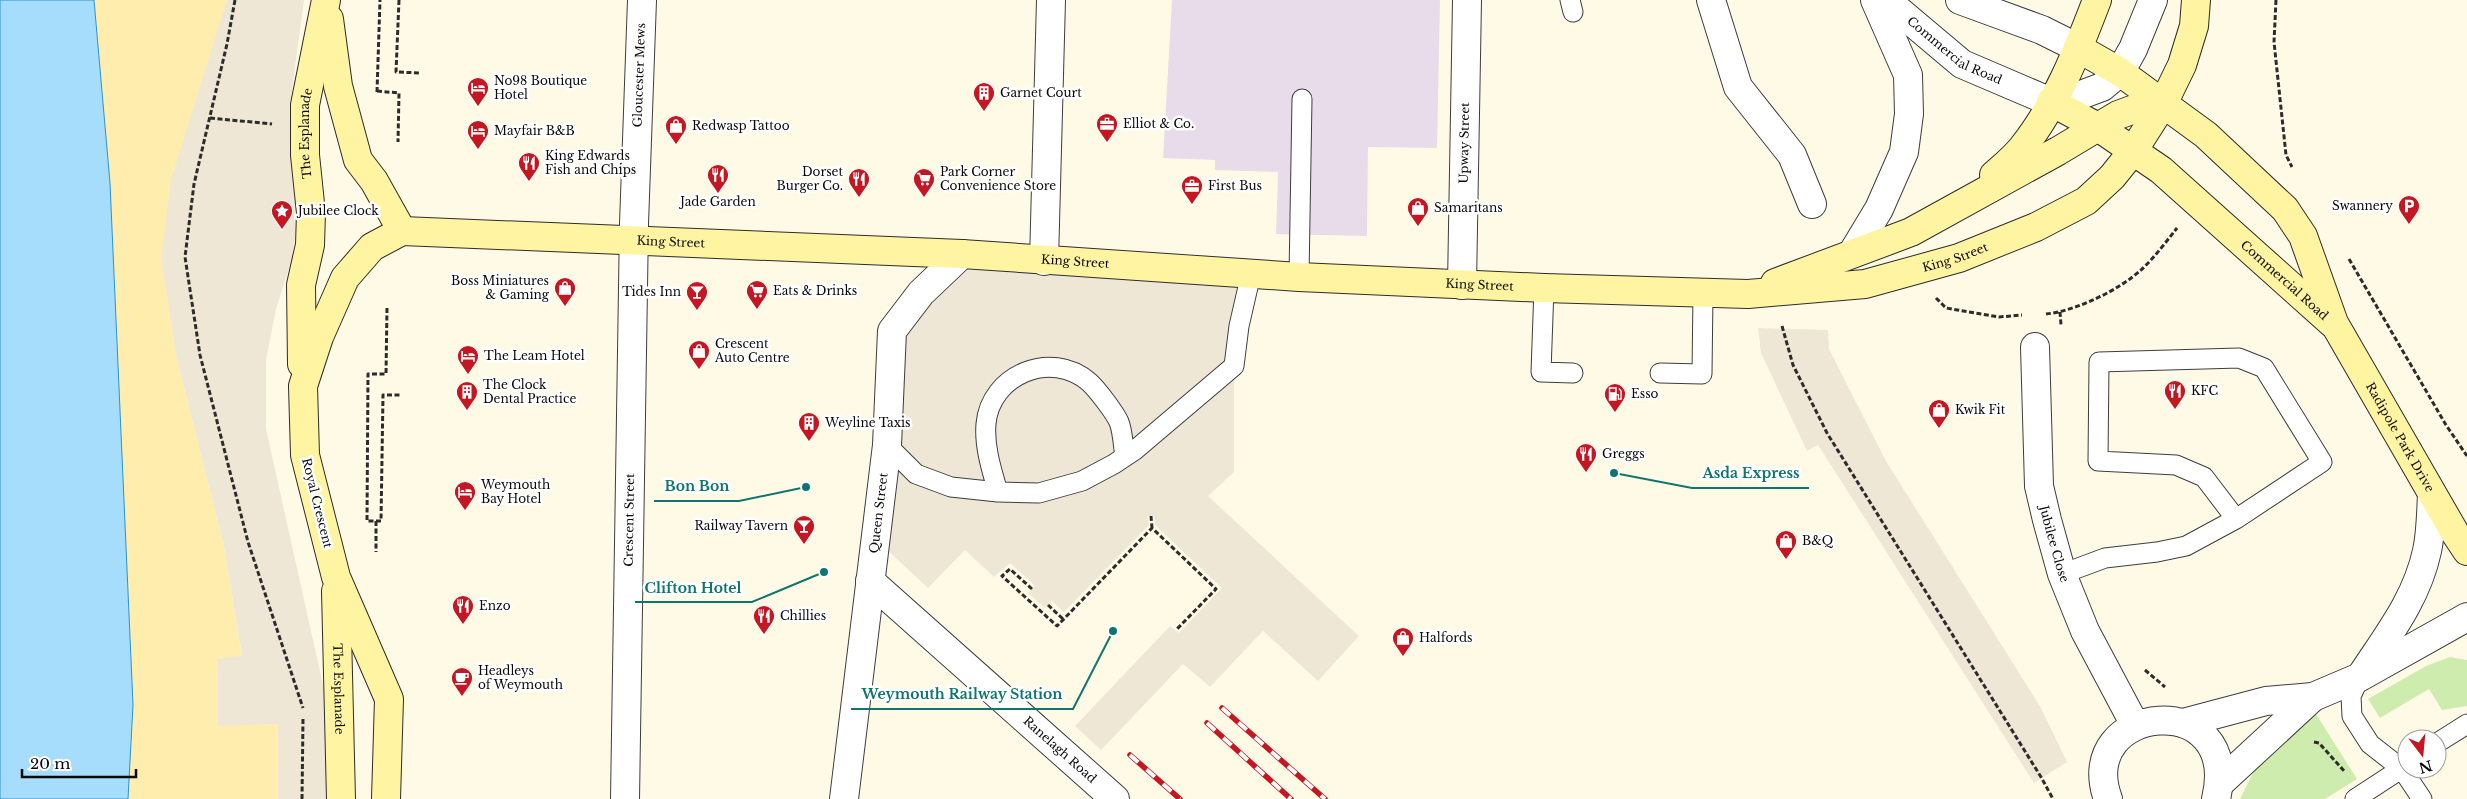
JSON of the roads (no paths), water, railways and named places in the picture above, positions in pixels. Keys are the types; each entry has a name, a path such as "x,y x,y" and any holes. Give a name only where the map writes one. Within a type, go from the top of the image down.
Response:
{"main road":[{"name":"The Esplanade","path":"327,0 338,86 358,160 374,181 402,231"},
{"name":"The Esplanade","path":"303,386 301,285 310,245 311,213 305,155 305,105 327,0"},
{"name":"King Street","path":"1963,204 2021,150 2051,102 2078,48 2097,0"},
{"name":"King Street","path":"402,231 962,254 1299,277 1544,288 1748,294 1865,284 1968,254 2036,227 2086,201 2112,177 2133,151 2163,104 2182,65 2192,33 2196,0"},
{"name":"Commercial Road","path":"2078,48 2120,72 2206,135 2285,209 2303,236 2334,324"},
{"name":"Commercial Road","path":"2051,102 2098,127 2162,170 2334,324"},
{"name":"King Street","path":"1748,294 1853,252 1911,232 2118,114 2137,108 2163,104"},
{"name":"Royal Crescent","path":"386,799 389,699 336,577 305,455 303,386 319,337 345,278 372,247 402,231"},
{"name":"Radipole Park Drive","path":"2334,324 2432,494 2467,550"},
{"name":"The Esplanade","path":"336,577 341,799"}],"street":[{"name":"Gloucester Mews","path":"634,242 642,0"},
{"path":"1044,261 1051,0"},
{"name":"Upway Street","path":"1462,285 1466,0"},
{"path":"1711,0 1738,87 1792,155 1812,204"},
{"path":"1853,252 1879,209 1904,152 1910,114 1908,75 1875,0"},
{"name":"Commercial Road","path":"1886,0 1962,64 2051,102"},
{"name":"Commercial Road","path":"1960,0 2042,30 2078,48"},
{"path":"2051,102 2078,96 2102,87 2120,72 2133,49 2153,0"},
{"name":"Crescent Street","path":"625,799 634,242"},
{"name":"Queen Street","path":"844,799 887,444 892,330 921,293 962,254"},
{"name":"Jubilee Close","path":"2035,347 2039,486 2062,574 2084,631 2135,725"},
{"path":"2360,677 2404,611 2418,583 2428,550 2432,494"},
{"name":"Ranelagh Road","path":"870,581 1116,799"},
{"path":"2183,723 2266,701 2313,697 2360,677 2467,617"},
{"path":"2218,791 2313,697"},
{"path":"2108,799 2104,788 2103,770 2109,751 2120,736 2135,725 2151,720 2168,719 2183,723 2200,733 2212,747 2219,765 2218,791"}],"lane":[{"path":"1299,277 1302,99"},
{"path":"887,444 916,474 952,487 998,492 1039,493 1082,481 1125,456 1234,366 1239,326 1250,274"},
{"path":"1544,288 1541,372 1573,373"},
{"path":"1660,373 1702,374 1703,293"},
{"path":"2062,574 2105,558 2157,552 2186,546 2236,519 2322,462 2264,368 2239,358 2099,362 2098,461 2176,465 2204,477 2236,519"},
{"path":"998,492 988,455 986,424 995,393 1018,375 1044,366 1068,369 1090,382 1119,423 1125,456"},
{"path":"2360,677 2351,696 2352,716 2370,744 2397,762"},
{"path":"2447,737 2467,724"},
{"path":"2355,799 2397,771"},
{"path":"2411,779 2422,799"}],"water":[{"path":"0,0 94,0 110,183 133,705 128,799 0,799"}],"railway":[{"path":"1222,708 1325,799"},
{"path":"1207,723 1291,799"},
{"path":"1130,755 1180,799"}],"place":[{"name":"No98 Boutique Hotel","path":"478,107"},
{"name":"Garnet Court","path":"984,112"},
{"name":"Elliot & Co.","path":"1107,143"},
{"name":"Redwasp Tattoo","path":"676,145"},
{"name":"Mayfair B&B","path":"478,150"},
{"name":"King Edwards Fish and Chips","path":"529,182"},
{"name":"Jade Garden","path":"718,194"},
{"name":"Dorset Burger Co.","path":"859,198"},
{"name":"Park Corner Convenience Store","path":"924,198"},
{"name":"First Bus","path":"1192,205"},
{"name":"Swannery","path":"2409,225"},
{"name":"Samaritans","path":"1418,227"},
{"name":"Jubilee Clock","path":"282,230"},
{"name":"Boss Miniatures & Gaming","path":"565,307"},
{"name":"Eats & Drinks","path":"757,310"},
{"name":"Tides Inn","path":"697,311"},
{"name":"Crescent Auto Centre","path":"699,370"},
{"name":"The Leam Hotel","path":"468,375"},
{"name":"KFC","path":"2175,410"},
{"name":"The Clock Dental Practice","path":"467,411"},
{"name":"Esso","path":"1615,413"},
{"name":"Kwik Fit","path":"1939,429"},
{"name":"Weyline Taxis","path":"809,442"},
{"name":"Greggs","path":"1586,473"},
{"name":"Asda Express","path":"1614,473"},
{"name":"Bon Bon","path":"806,487"},
{"name":"Weymouth Bay Hotel","path":"465,511"},
{"name":"Railway Tavern","path":"804,545"},
{"name":"B&Q","path":"1786,560"},
{"name":"Clifton Hotel","path":"824,572"},
{"name":"Enzo","path":"463,625"},
{"name":"Weymouth Railway Station","path":"1113,631"},
{"name":"Chillies","path":"764,635"},
{"name":"Halfords","path":"1403,657"},
{"name":"Headleys of Weymouth","path":"462,697"}]}
